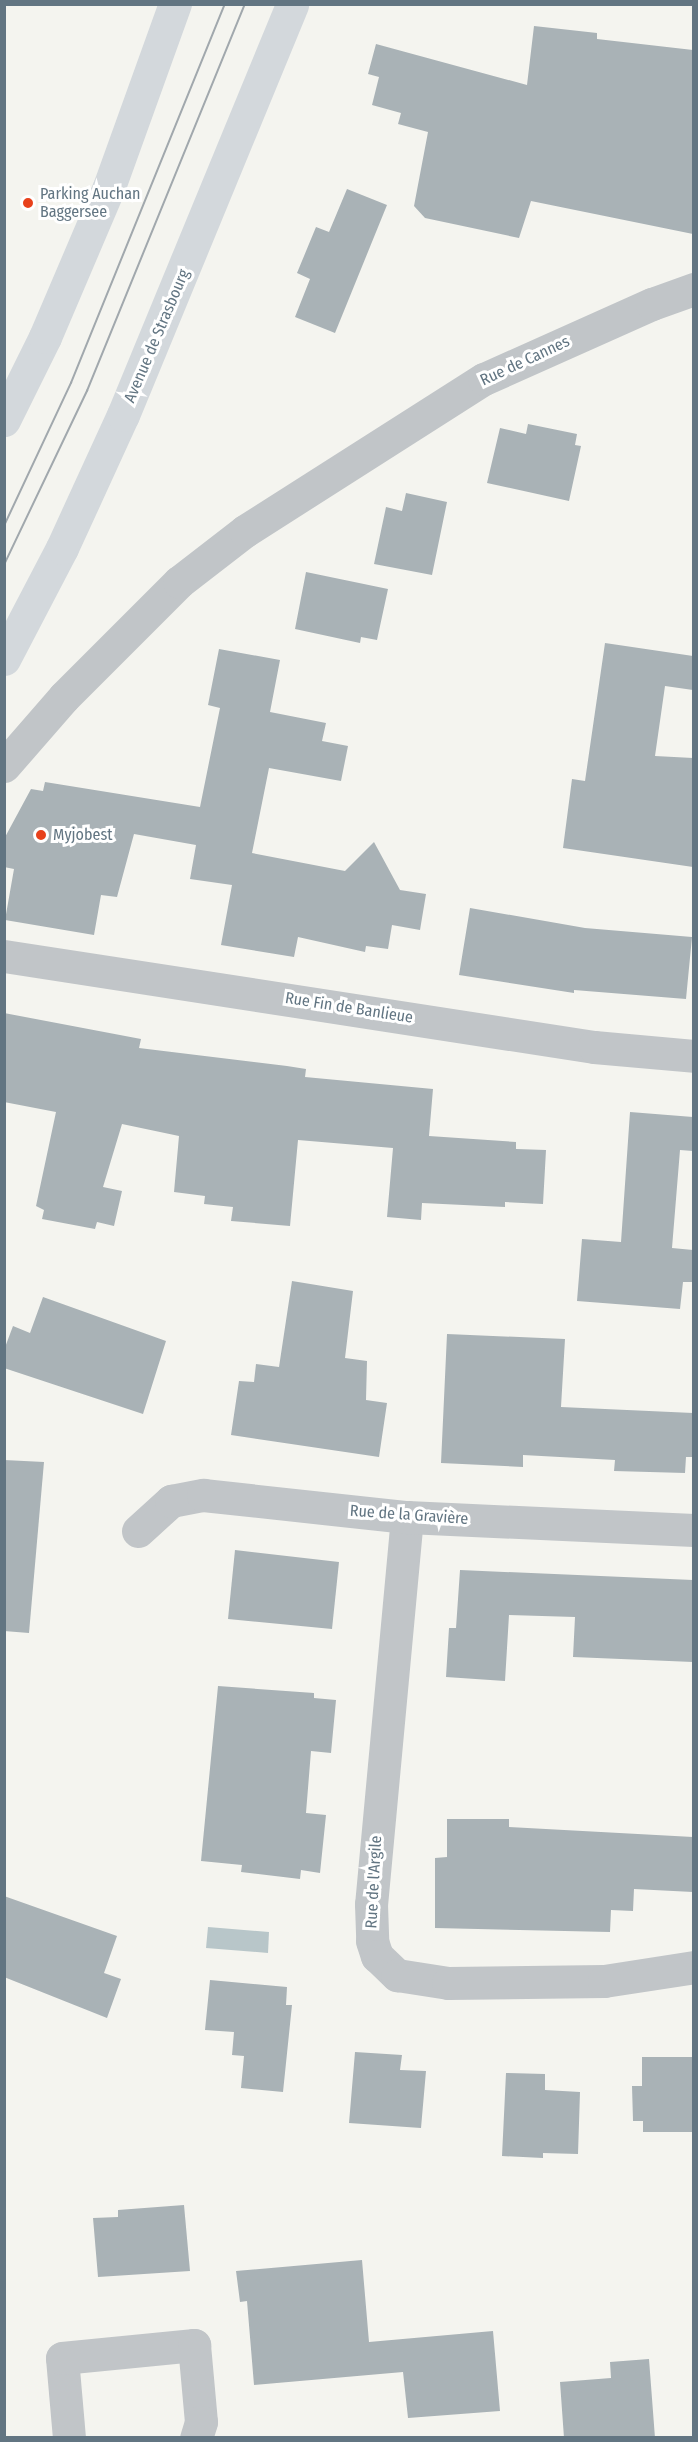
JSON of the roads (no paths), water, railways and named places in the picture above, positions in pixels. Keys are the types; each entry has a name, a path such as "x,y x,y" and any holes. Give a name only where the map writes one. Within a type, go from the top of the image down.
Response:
{"main road":[{"path":"4,420 45,337 109,187 175,4"},
{"name":"Avenue de Strasbourg","path":"4,659 62,548 123,416 292,4"}],"street":[{"name":"Rue de Cannes","path":"4,766 64,697 179,582 245,531 367,451 514,363 693,289"},
{"name":"Rue Fin de Banlieue","path":"4,956 594,1047 693,1056"},
{"name":"Rue de la Gravière","path":"138,1531 171,1501 203,1495 407,1517 693,1530"},
{"name":"Rue de l'Argile","path":"407,1517 370,1904 372,1941 377,1956 397,1975 459,1983 604,1981 693,1967"},
{"path":"69,2438 63,2358 194,2345 201,2422 195,2438"}],"tram line":[{"path":"4,526 71,383 225,4"},
{"path":"4,565 87,391 245,4"}],"place":[{"name":"Parking Auchan Baggersee","path":"28,203"},
{"name":"Myjobest","path":"41,835"}]}
